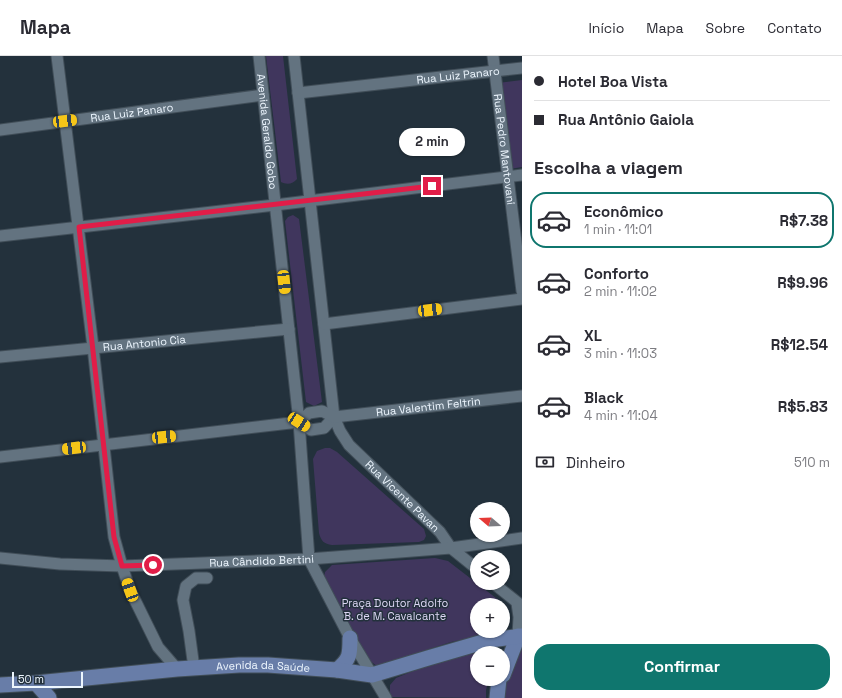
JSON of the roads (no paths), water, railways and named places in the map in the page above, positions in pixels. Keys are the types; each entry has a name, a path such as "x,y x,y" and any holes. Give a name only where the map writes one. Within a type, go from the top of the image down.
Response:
{"main road":[{"path":"510,660 520,636"},
{"name":"Avenida da Saúde","path":"0,685 20,685 153,671 239,665 268,665 337,670 372,676 490,640 498,646 520,636"},
{"path":"337,670 348,659 350,653 350,638"},
{"path":"36,683 49,698"},
{"path":"0,691 13,690 20,685"}],"street":[{"path":"57,56 79,227 114,537 130,590 158,647 177,669"},
{"name":"Avenida Geraldo Gobo","path":"259,56 299,422 309,559"},
{"path":"294,56 334,417"},
{"name":"Rua Pedro Mantovani","path":"494,56 522,291"},
{"name":"Rua Luiz Panaro","path":"298,93 522,68"},
{"name":"Rua Luiz Panaro","path":"0,130 263,95"},
{"path":"0,236 522,175"},
{"path":"324,324 522,299"},
{"name":"Rua Antonio Cia","path":"0,357 289,329"},
{"name":"Rua Valentim Feltrin","path":"0,456 299,422 309,413 322,411 334,417 522,396"},
{"name":"Rua Valentim Feltrin","path":"299,422 311,430 324,428 334,417"},
{"name":"Rua Vicente Pavan","path":"334,417 340,431 349,445 440,532 451,548 470,563"},
{"name":"Rua Cândido Bertini","path":"0,558 60,564 122,566 309,559 451,548 522,538"},
{"path":"309,559 350,638 386,698"},
{"path":"194,668 183,600 186,586 196,578 207,578"},
{"path":"502,590 520,605 520,636"},
{"path":"153,671 160,662 158,647"}],"park label":[{"name":"Praça Doutor Adolfo B. de M. Cavalcante","path":"395,609"}]}
